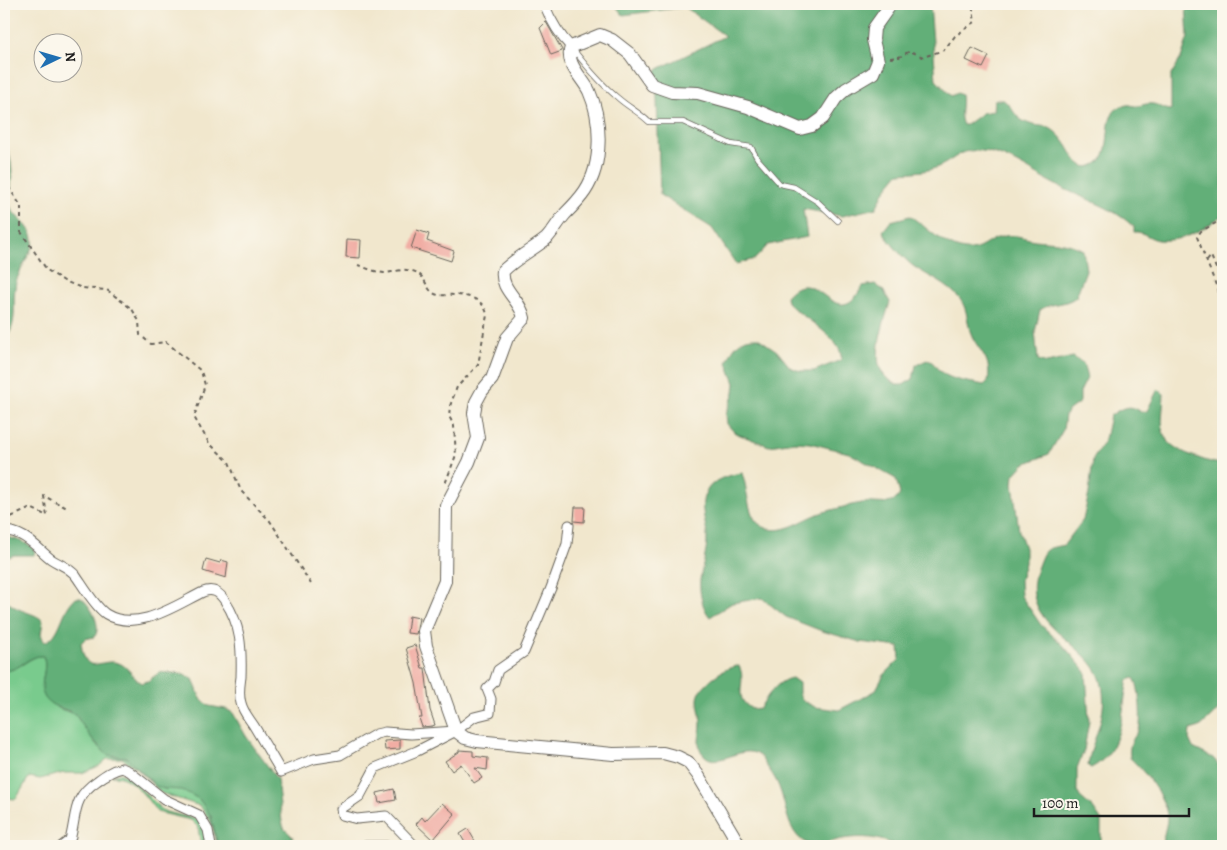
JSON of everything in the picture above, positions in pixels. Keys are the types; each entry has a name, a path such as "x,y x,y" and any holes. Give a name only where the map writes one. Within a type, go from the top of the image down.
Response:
{"main road":[{"path":"740,846 698,775 688,762 663,754 614,754 477,741 465,738 456,731 426,646 424,631 445,581 446,506 469,462 478,438 474,413 476,402 492,379 507,338 524,318 522,307 504,286 503,271 512,261 546,238 586,190 596,166 598,124 593,101 585,84 572,66 568,54 571,47 600,35 612,40 630,54 652,85 672,92 698,94 748,106 800,128 812,126 823,118 836,98 852,85 872,73 878,61 873,40 874,28 891,4"}],"street":[{"path":"544,4 550,21 559,35 571,47"},
{"path":"415,846 386,816 349,818 342,814 341,809 360,796 375,768 417,751 456,731 474,717 490,713 491,699 487,689 494,682 498,670 524,652 552,588 567,544 569,525"},
{"path":"4,530 20,534 38,546 52,560 70,570 101,610 114,618 130,619 151,616 175,607 204,592 210,590 218,592 233,613 239,630 242,652 239,696 243,709 281,772 314,759 340,755 376,734 456,731"},
{"path":"62,846 71,838 76,807 82,792 106,774 122,768 130,771 164,799 199,814 208,830 211,846"},
{"path":"365,846 387,846"}],"lane":[{"path":"571,47 618,99 640,113 648,122 683,122 731,144 751,147 757,158 780,184 794,187 818,202 838,221"}],"path":[{"path":"878,61 899,57 910,51 923,57 944,50 955,36 975,22 972,4"},
{"path":"4,180 21,206 22,232 47,270 64,281 82,288 107,290 132,309 139,321 140,335 145,340 151,344 166,342 201,371 205,385 194,417 209,443 228,462 241,490 270,521 313,587"},
{"path":"1223,219 1198,234 1197,241 1207,260 1223,303"},
{"path":"1207,260 1211,256 1223,282"},
{"path":"358,265 384,273 408,270 417,272 426,281 428,288 434,293 482,301 486,306 487,315 478,365 457,387 450,406 449,416 454,426 456,455 444,481 446,506"},
{"path":"4,520 31,508 47,516 44,496 67,508"}],"green space":[{"path":"614,4 930,4 936,80 951,96 957,93 961,95 961,118 963,125 966,125 982,113 993,111 994,100 1003,100 1023,121 1029,124 1048,127 1052,130 1063,140 1078,162 1087,167 1100,161 1105,153 1109,123 1117,108 1128,105 1151,104 1171,110 1171,75 1181,58 1188,37 1186,4 1220,4 1223,8 1223,215 1201,230 1185,237 1159,240 1134,232 1134,227 1116,213 1054,184 1014,162 992,153 970,151 962,153 935,168 899,173 885,190 876,208 842,216 803,209 807,237 768,245 755,259 736,264 712,228 660,195 656,70 725,36 685,7 623,15"},
{"path":"4,143 9,153 12,170 10,206 16,216 28,228 33,238 33,244 17,278 14,320 9,334 4,341"},
{"path":"910,216 943,241 965,250 980,248 1006,236 1018,236 1035,240 1066,243 1083,250 1086,270 1076,297 1067,302 1040,310 1035,332 1038,360 1047,363 1073,357 1083,363 1087,378 1080,392 1080,402 1065,415 1063,430 1049,454 1024,464 1014,475 1013,484 1019,531 1025,548 1025,563 1020,580 1021,596 1041,625 1063,645 1086,672 1089,721 1084,750 1077,768 1077,791 1080,797 1093,808 1101,820 1101,846 902,846 869,838 851,838 820,845 811,845 795,833 777,783 760,756 752,752 745,752 716,760 704,755 700,748 699,694 713,677 727,669 739,666 742,678 742,700 752,709 760,708 778,685 792,678 799,683 799,694 803,701 815,707 839,710 875,691 884,675 900,659 899,647 860,642 822,631 786,617 762,598 732,603 710,617 703,605 700,585 707,544 703,509 704,497 709,488 721,478 742,473 750,508 755,520 767,528 776,530 794,525 820,513 862,503 888,503 897,499 900,494 896,479 849,453 810,443 794,442 769,446 735,433 727,424 726,414 734,393 735,383 727,363 734,348 741,341 758,338 777,351 790,367 800,371 814,371 841,360 836,344 829,336 787,302 786,296 796,288 804,286 813,288 835,303 843,304 853,300 863,286 875,284 883,290 890,302 882,329 878,359 884,375 897,385 903,385 913,379 916,365 927,360 932,362 945,375 962,381 984,385 988,381 987,361 972,336 965,308 960,299 944,285 909,263 883,231 891,221"},
{"path":"1158,389 1164,394 1162,425 1167,439 1172,445 1193,456 1223,464 1223,706 1200,727 1190,730 1189,739 1193,748 1213,758 1223,770 1223,825 1219,830 1217,846 1163,846 1167,815 1162,800 1153,784 1130,758 1130,745 1140,725 1139,694 1134,678 1128,680 1119,730 1110,752 1102,761 1091,768 1088,766 1102,715 1103,693 1101,681 1094,667 1044,618 1036,604 1033,587 1038,566 1044,552 1064,545 1083,520 1089,493 1093,459 1105,439 1110,416 1129,407 1141,412 1147,411"},
{"path":"4,417 8,432 6,481 8,497 4,508"},
{"path":"4,536 31,546 35,552 34,555 14,555 4,559"},
{"path":"4,598 20,610 35,615 43,621 41,634 44,642 50,639 58,629 71,603 76,598 81,598 92,611 97,628 94,637 85,639 81,643 83,654 87,661 91,664 114,662 121,664 141,683 148,681 160,672 183,674 193,679 200,697 209,706 226,709 233,713 246,736 277,779 282,822 284,828 293,837 290,846 218,846 211,816 199,799 182,790 164,789 156,786 126,757 107,755 89,735 75,714 53,705 45,698 42,687 45,668 43,656 33,658 15,669 4,671"},
{"path":"40,655 43,656 45,661 43,692 45,698 60,709 75,714 96,744 112,756 125,757 153,784 164,789 180,789 196,797 203,804 212,819 218,846 210,820 200,806 161,793 136,768 122,758 107,759 99,766 82,773 64,773 40,779 29,777 16,799 4,798 4,671 14,669"},
{"path":"119,773 129,777 166,812 197,819 204,828 207,846 201,846 198,827 191,820 157,812 132,783 119,776 112,776"}],"building":[{"path":"546,22 562,50 551,55 540,28"},
{"path":"972,48 989,56 983,68 966,60"},
{"path":"417,230 429,234 427,241 454,251 451,261 411,248"},
{"path":"347,239 361,240 360,258 346,257"},
{"path":"575,507 585,507 584,522 574,521"},
{"path":"206,559 220,563 221,560 228,562 226,578 203,571"},
{"path":"409,616 419,618 416,634 407,633"},
{"path":"415,645 422,668 425,668 430,710 435,725 432,726 422,727 419,718 422,718 416,683 406,648"},
{"path":"400,740 400,749 385,750 384,741"},
{"path":"459,750 473,751 473,756 488,758 487,770 475,768 482,778 474,783 461,764 452,771 445,761 459,752"},
{"path":"394,789 396,800 379,803 377,793"},
{"path":"442,803 455,814 433,840 416,824 422,817 425,821"},
{"path":"468,829 478,846 467,846 460,834"}]}
